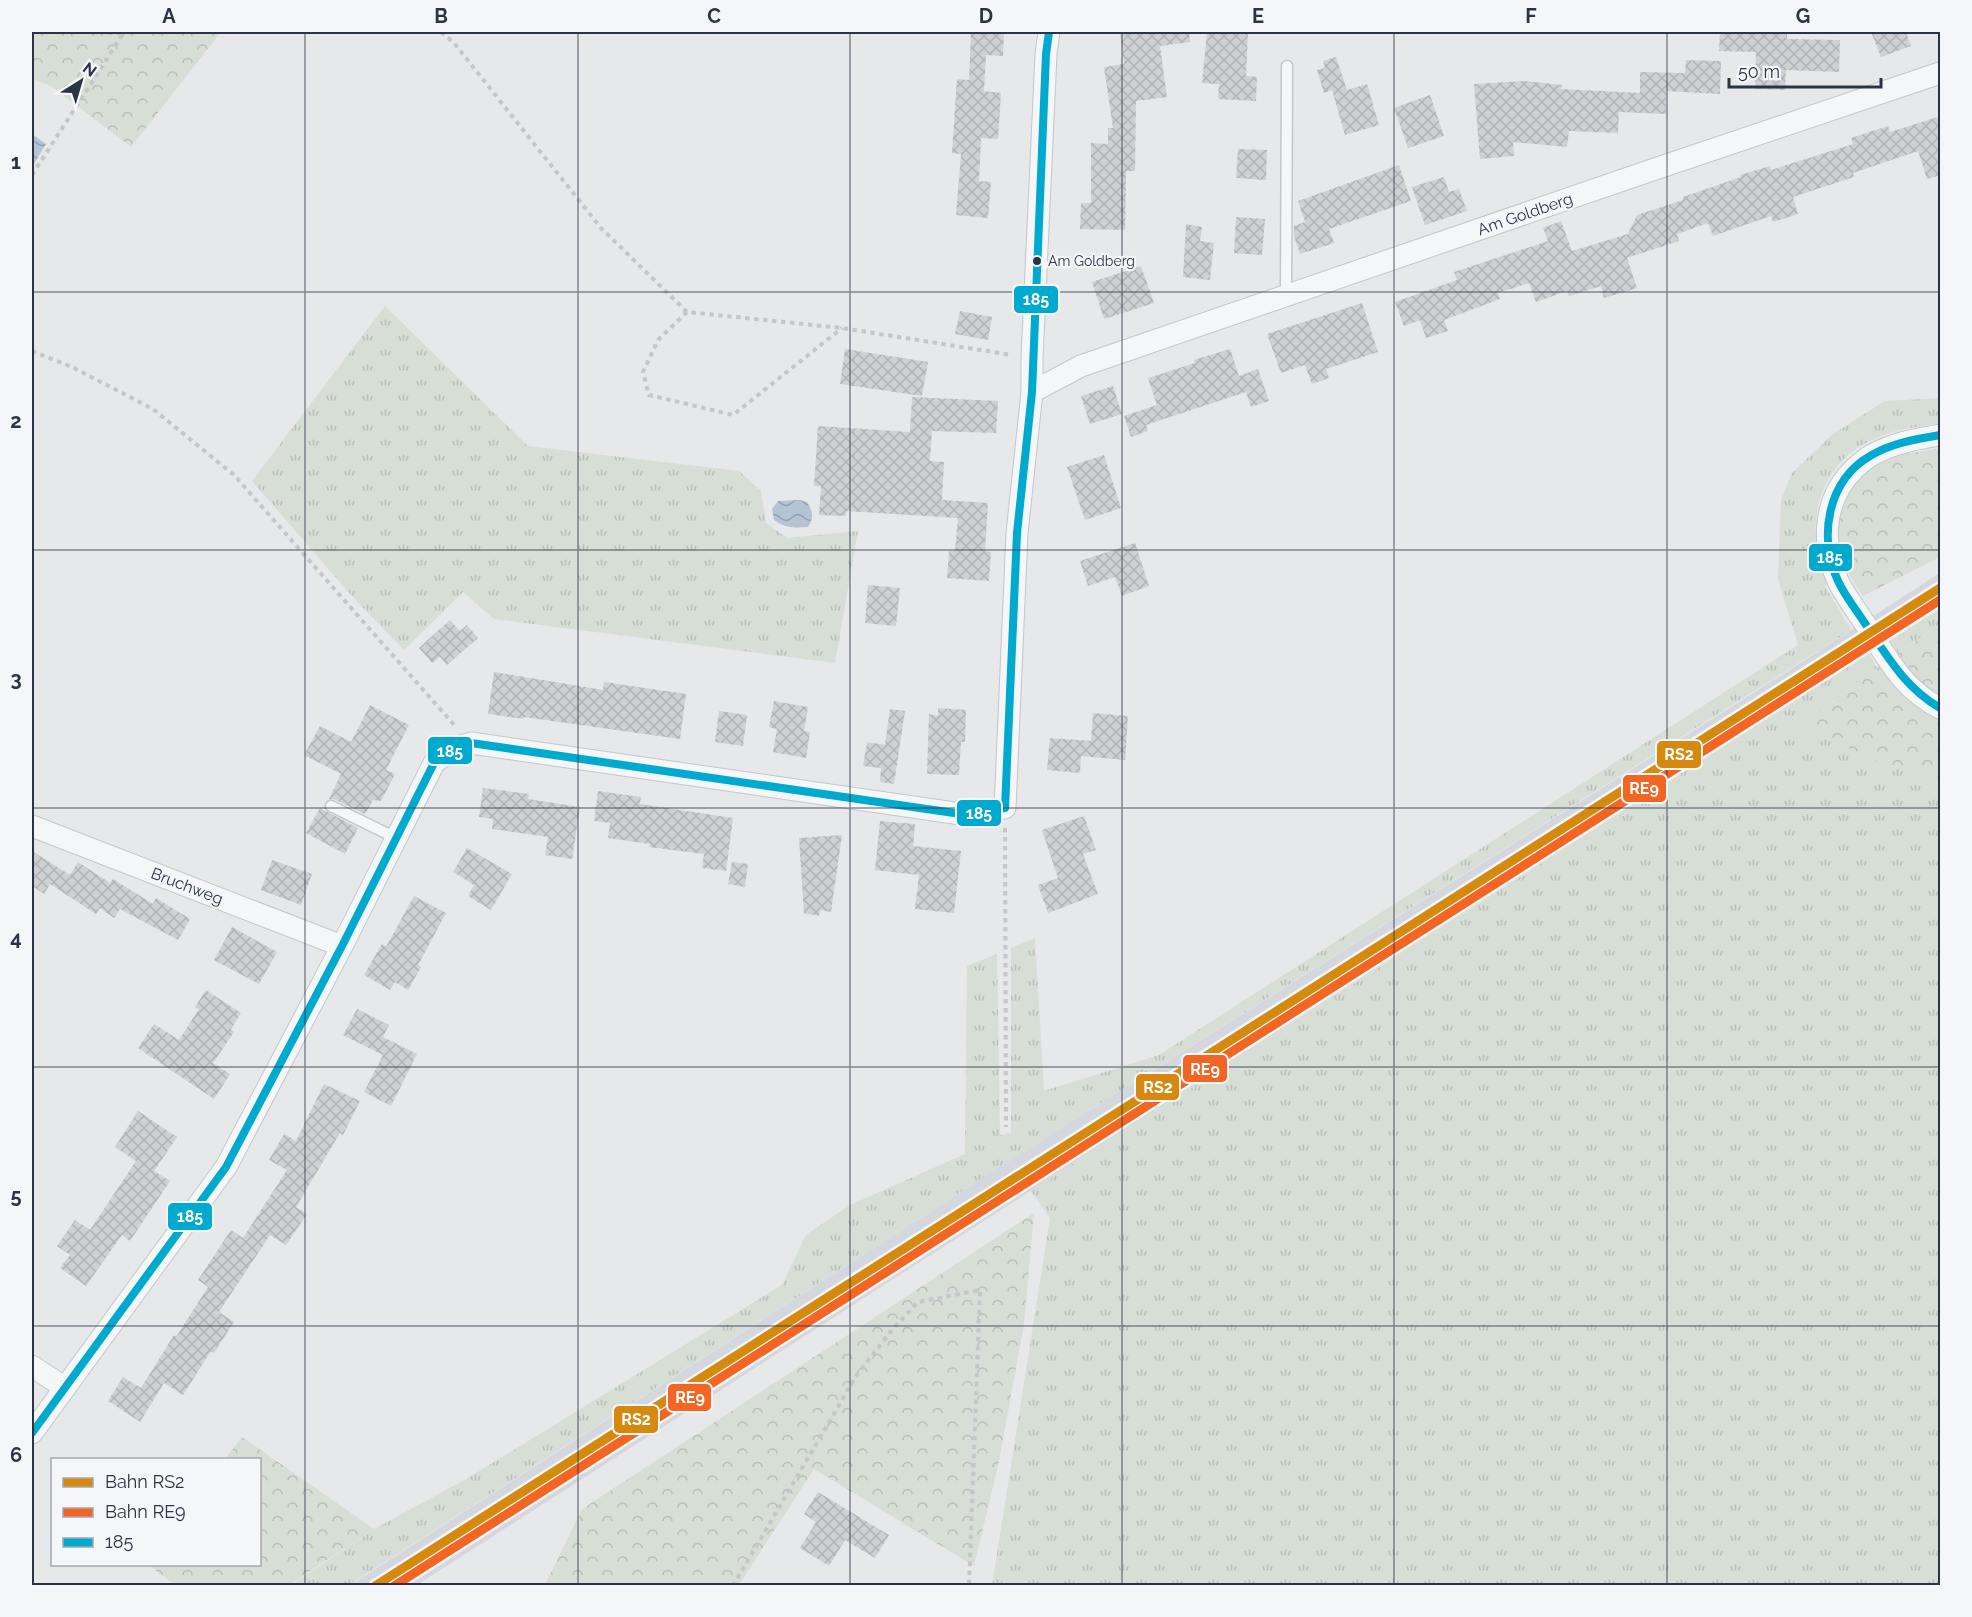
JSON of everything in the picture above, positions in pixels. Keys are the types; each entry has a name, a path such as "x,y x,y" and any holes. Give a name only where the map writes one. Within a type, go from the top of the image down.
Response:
{"street":[{"path":"32,1433 226,1167 342,946 434,763 454,748 471,744 968,814 1005,808 1017,533 1032,392 1046,54 1049,32"},
{"name":"Am Goldberg","path":"1032,392 1081,366 1644,172 1941,73"},
{"path":"1941,435 1903,441 1868,457 1847,476 1834,497 1827,523 1829,555 1838,582 1898,675 1923,699 1941,708"},
{"name":"Bruchweg","path":"32,826 342,946"},
{"path":"32,1366 65,1388"}],"lane":[{"path":"1286,296 1287,66"},
{"path":"331,806 396,838"}],"path":[{"path":"99,32 125,33"},
{"path":"441,32 454,44 601,228 687,312 842,328 1032,358"},
{"path":"32,175 125,33"},
{"path":"687,312 658,340 648,361 644,372 649,395 733,415 842,328"},
{"path":"32,351 72,367 153,409 234,475 471,744"},
{"path":"1005,808 1006,1127"},
{"path":"733,1586 856,1376 892,1330 918,1302 980,1290 969,1586"}],"shaded area":[{"path":"1940,573 1940,607 417,1585 349,1586 1012,1159"}],"green space":[{"path":"32,32 221,32 131,147 51,86 32,79"},
{"path":"385,306 528,446 739,471 761,491 766,523 787,538 858,531 835,663 494,619 463,592 404,650 351,595 252,481"},
{"path":"1940,398 1940,423 1886,434 1863,445 1844,459 1831,476 1821,495 1816,538 1820,562 1828,585 1825,586 1851,630 1012,1159 349,1585 290,1586 374,1529 468,1478 782,1285 806,1235 850,1205 965,1154 967,966 997,954 1000,1135 1011,1133 1011,948 1035,938 1044,1091 1159,1055 1798,645 1778,579 1781,500 1792,473 1833,434 1885,401"},
{"path":"1940,448 1940,557 1863,596 1849,574 1836,538 1843,504 1855,483 1875,466 1901,455"},
{"path":"1940,607 1940,624 1898,653 1890,640"},
{"path":"1940,624 1940,780 1892,766 1800,729 1857,682"},
{"path":"1869,653 1877,668 1800,729 1892,766 1940,780 1940,1585 992,1586 1050,1218 1031,1191"},
{"path":"1034,1213 1024,1324 999,1461 974,1566 814,1469 739,1585 545,1585 582,1509"},
{"path":"242,1437 374,1529 289,1585 175,1585 150,1566 261,1566 261,1458 226,1458"}],"water":[{"path":"32,134 46,144 32,167"},
{"path":"778,501 807,502 812,512 808,527 790,527 774,520 772,509"}],"building":[{"path":"971,32 1004,32 1003,56 986,55 984,91 1001,93 998,139 981,138 979,181 991,182 988,218 956,215 961,154 952,153 957,79 969,80"},
{"path":"1120,32 1189,32 1190,42 1160,46 1167,97 1136,101 1135,171 1126,171 1125,230 1080,229 1081,203 1091,203 1091,143 1108,144 1108,128 1113,128 1104,67 1124,64"},
{"path":"1207,32 1248,32 1246,76 1257,77 1256,101 1218,99 1219,84 1202,83"},
{"path":"1720,32 1787,32 1787,39 1840,40 1839,72 1786,70 1785,90 1755,89 1756,52 1719,51"},
{"path":"1871,32 1906,32 1911,46 1881,57"},
{"path":"1336,57 1347,90 1367,84 1379,125 1345,135 1332,90 1324,93 1317,70 1325,68 1323,61"},
{"path":"1686,60 1721,61 1720,94 1666,91 1666,114 1619,112 1618,133 1569,131 1567,147 1513,142 1514,156 1480,159 1474,84 1524,81 1562,85 1561,89 1640,93 1640,72 1685,73"},
{"path":"1430,95 1444,136 1408,148 1394,108"},
{"path":"1941,116 1941,175 1927,179 1918,151 1853,173 1854,177 1793,197 1798,214 1773,222 1771,216 1713,236 1708,223 1677,234 1679,241 1627,258 1637,288 1604,298 1601,286 1569,296 1567,291 1536,302 1529,283 1498,293 1500,299 1444,320 1448,331 1426,338 1420,320 1404,326 1395,302 1457,280 1454,272 1548,241 1543,228 1561,221 1572,251 1628,234 1637,215 1683,200 1683,197 1741,177 1740,175 1770,166 1771,170 1853,144 1851,138 1888,126 1890,132"},
{"path":"1238,149 1267,150 1266,180 1236,178"},
{"path":"1399,165 1411,201 1329,229 1334,243 1300,254 1294,236 1294,226 1305,222 1298,201"},
{"path":"1444,177 1449,192 1459,189 1467,211 1425,225 1412,187"},
{"path":"1236,217 1265,219 1262,255 1234,253"},
{"path":"1186,224 1202,227 1200,241 1214,243 1210,280 1183,277"},
{"path":"1141,266 1154,303 1104,319 1092,282"},
{"path":"1362,303 1378,352 1326,369 1329,378 1312,384 1305,365 1281,373 1267,334"},
{"path":"960,311 992,317 988,340 955,334"},
{"path":"845,349 928,362 922,396 840,384"},
{"path":"1230,349 1239,376 1258,369 1269,401 1251,407 1246,392 1146,425 1148,431 1131,437 1124,416 1157,405 1148,378"},
{"path":"1113,386 1122,414 1090,424 1081,396"},
{"path":"912,397 998,401 996,433 932,431 930,461 944,462 942,500 988,503 985,551 991,552 989,581 947,578 949,551 955,551 958,518 846,511 846,516 819,515 821,486 814,486 818,426 910,432"},
{"path":"1104,455 1121,508 1085,520 1067,467"},
{"path":"1135,543 1149,586 1122,596 1115,577 1088,586 1080,561"},
{"path":"868,585 900,588 896,626 865,623"},
{"path":"450,620 460,631 467,625 478,638 447,665 440,657 432,663 419,648"},
{"path":"494,672 603,690 604,682 686,694 680,739 488,714"},
{"path":"774,701 808,707 804,731 810,732 806,758 773,752 777,729 769,727"},
{"path":"370,705 409,725 386,770 395,774 381,801 373,800 365,814 334,799 329,799 341,774 304,755 320,726 351,742"},
{"path":"938,708 966,710 965,742 961,742 959,775 927,774 929,714 938,716"},
{"path":"890,709 905,711 894,784 880,782 881,768 863,766 867,742 885,745"},
{"path":"719,711 747,715 743,746 715,742"},
{"path":"1093,713 1128,716 1125,760 1081,756 1080,773 1047,770 1050,738 1091,741"},
{"path":"483,788 529,794 528,799 580,807 572,859 545,855 548,837 492,829 493,819 479,817"},
{"path":"598,791 641,797 640,804 733,818 726,871 702,868 704,854 649,847 650,844 608,838 610,823 594,821"},
{"path":"320,808 358,828 345,854 306,833"},
{"path":"1084,816 1096,850 1083,854 1098,894 1048,913 1038,885 1058,878 1042,830"},
{"path":"880,821 915,824 913,846 961,851 954,913 915,909 919,875 875,870"},
{"path":"842,835 831,912 820,910 819,916 804,913 799,838"},
{"path":"467,848 512,874 491,910 468,896 474,885 453,872"},
{"path":"32,851 70,875 78,862 110,883 113,879 153,904 156,898 190,919 178,940 120,909 114,918 100,908 96,914 50,884 44,894 32,886"},
{"path":"272,860 312,874 301,905 261,890"},
{"path":"732,862 748,864 745,887 728,884"},
{"path":"414,896 446,913 418,965 421,967 408,990 395,982 390,990 364,975 382,944 386,947"},
{"path":"232,927 277,952 259,984 214,960"},
{"path":"206,990 241,1013 231,1029 234,1032 213,1063 230,1074 214,1099 138,1048 154,1024 179,1040 199,1009 195,1007"},
{"path":"357,1009 389,1025 383,1037 417,1054 391,1106 364,1092 383,1055 343,1035"},
{"path":"324,1084 360,1101 343,1135 340,1133 296,1207 307,1214 286,1245 270,1235 219,1312 234,1322 214,1353 211,1351 183,1395 164,1383 140,1422 108,1401 123,1377 141,1388 174,1335 176,1337 208,1287 198,1280 231,1230 243,1238 287,1170 269,1160 284,1134 296,1141"},
{"path":"138,1111 177,1137 154,1171 170,1181 130,1241 122,1235 86,1286 60,1268 70,1255 57,1246 75,1220 90,1230 136,1161 115,1147"},
{"path":"818,1492 889,1535 875,1558 845,1540 829,1566 800,1548 816,1522 804,1514"}],"rail line":[{"name":"RS2","path":"375,1586 1940,588"},
{"name":"RE9","path":"394,1586 1940,600"}],"transit line":[{"name":"185","path":"32,1433 226,1167 342,946 434,763 454,748 471,743 968,815 1005,808 1017,533 1032,392 1046,54 1049,32"},
{"name":"185","path":"1940,435 1886,448 1855,467 1844,480 1836,495 1830,512 1828,529 1832,564 1845,593 1899,672 1917,691 1940,708"}],"place":[{"name":"Am Goldberg","path":"1037,261"}]}
